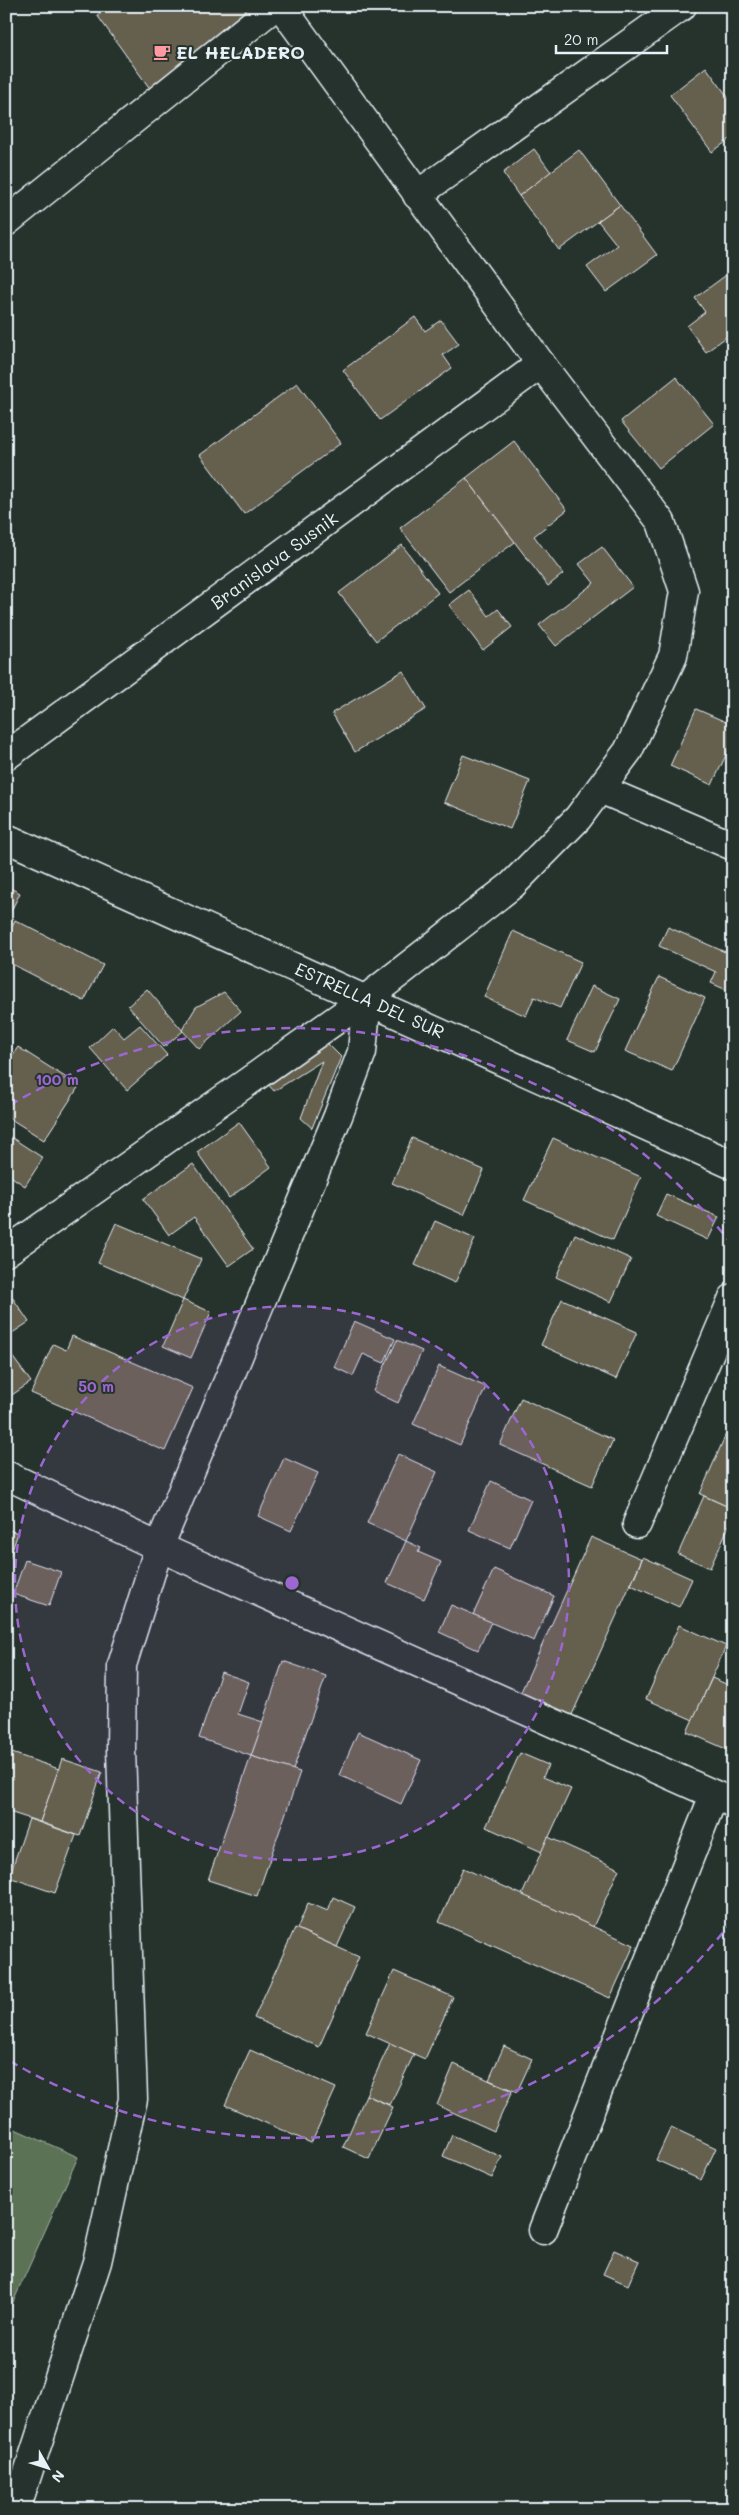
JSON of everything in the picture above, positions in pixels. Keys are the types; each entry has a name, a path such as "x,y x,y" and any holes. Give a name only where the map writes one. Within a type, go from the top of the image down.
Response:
{"street":[{"path":"6,222 275,6"},
{"path":"6,1252 367,998 512,884 578,818 628,751 673,656 684,591 661,522 541,364 281,6"},
{"path":"417,195 682,6"},
{"name":"Branislava Susnik","path":"6,756 541,364"},
{"path":"600,789 733,846"},
{"name":"ESTRELLA DEL SUR","path":"6,838 367,998 733,1164"},
{"path":"16,2509 97,2262 133,2099 121,1750 122,1665 159,1547 338,1116 362,1052 367,998"},
{"path":"637,1524 733,1298"},
{"path":"6,1475 159,1547 723,1799 543,2230"}],"green space":[{"path":"6,2125 78,2157 10,2309 6,2307"}],"building":[{"name":"EL HELADERO","path":"109,6 261,6 151,90 97,15"},
{"path":"706,67 733,104 733,137 712,152 670,95"},
{"path":"534,149 551,172 519,196 503,173"},
{"path":"579,150 620,205 559,250 519,196"},
{"path":"620,205 657,255 606,292 587,267 617,245 598,221"},
{"path":"733,270 733,332 706,352 687,326 705,312 695,298"},
{"path":"415,317 425,331 441,320 459,344 443,355 452,368 380,420 343,370"},
{"path":"676,377 714,424 659,468 621,421"},
{"path":"297,383 341,443 244,514 200,455"},
{"path":"514,441 567,510 534,536 563,574 548,586 466,478"},
{"path":"466,478 515,542 449,592 400,528"},
{"path":"402,545 438,593 376,641 339,593"},
{"path":"602,547 633,587 556,646 539,625 594,583 579,564"},
{"path":"469,590 489,616 498,609 512,627 483,650 449,605"},
{"path":"403,671 426,709 355,752 332,713"},
{"path":"696,709 733,725 733,740 712,785 670,766"},
{"path":"463,755 530,781 510,829 444,802"},
{"path":"6,886 20,893 6,921"},
{"path":"15,920 103,965 84,1001 6,961 6,938"},
{"path":"668,927 725,952 733,936 733,993 711,983 716,972 659,946"},
{"path":"513,931 581,962 560,1008 534,997 526,1016 484,997"},
{"path":"659,977 705,998 672,1071 625,1051"},
{"path":"592,986 620,999 595,1052 567,1040"},
{"path":"147,989 183,1031 164,1047 128,1006"},
{"path":"224,992 241,1011 199,1049 182,1030 196,1007"},
{"path":"140,1025 167,1055 127,1090 90,1048 113,1026 124,1038"},
{"path":"321,1037 341,1057 312,1128 301,1118 322,1061 274,1091 265,1081"},
{"path":"18,1047 79,1086 44,1140 6,1116 6,1065"},
{"path":"239,1122 271,1167 229,1198 197,1152"},
{"path":"6,1134 43,1158 25,1186 6,1173"},
{"path":"412,1138 484,1170 464,1215 392,1183"},
{"path":"553,1138 641,1177 613,1240 524,1200"},
{"path":"193,1164 253,1249 229,1266 194,1217 169,1235 143,1199"},
{"path":"666,1194 719,1217 708,1240 656,1216"},
{"path":"435,1221 475,1239 455,1283 415,1265"},
{"path":"116,1223 201,1259 183,1300 98,1263"},
{"path":"575,1234 631,1259 611,1302 556,1277"},
{"path":"10,1294 29,1322 6,1337 6,1297"},
{"path":"562,1299 637,1332 616,1379 541,1345"},
{"path":"183,1300 211,1312 191,1358 163,1346"},
{"path":"354,1321 395,1339 384,1363 363,1354 353,1376 334,1367"},
{"path":"72,1336 193,1388 165,1451 31,1393 53,1344 66,1350"},
{"path":"397,1340 422,1351 398,1403 373,1391"},
{"path":"6,1348 31,1382 6,1399"},
{"path":"439,1366 486,1387 460,1445 413,1424"},
{"path":"521,1398 613,1440 592,1486 500,1445"},
{"path":"726,1434 733,1437 733,1509 700,1494"},
{"path":"398,1454 437,1472 406,1541 367,1523"},
{"path":"284,1458 318,1473 291,1531 258,1516"},
{"path":"491,1481 531,1500 510,1548 469,1530"},
{"path":"704,1496 733,1509 733,1517 710,1568 678,1554"},
{"path":"6,1529 18,1533 6,1568"},
{"path":"591,1537 642,1559 571,1717 520,1694"},
{"path":"406,1541 421,1548 418,1552 441,1562 424,1599 387,1583"},
{"path":"643,1557 692,1579 679,1607 631,1585"},
{"path":"25,1560 61,1572 49,1606 13,1594"},
{"path":"494,1569 554,1596 534,1641 473,1615"},
{"path":"451,1605 491,1622 478,1650 439,1632"},
{"path":"679,1625 726,1646 693,1720 646,1699"},
{"path":"283,1661 326,1676 293,1770 251,1756"},
{"path":"221,1672 249,1682 238,1714 263,1722 251,1756 199,1738"},
{"path":"712,1678 733,1687 733,1752 687,1732"},
{"path":"358,1732 421,1760 401,1804 339,1775"},
{"path":"6,1751 59,1769 40,1822 6,1811"},
{"path":"520,1753 548,1765 543,1777 571,1789 542,1852 486,1827"},
{"path":"251,1756 300,1772 257,1896 208,1880"},
{"path":"62,1759 102,1772 80,1836 40,1822"},
{"path":"29,1819 76,1835 55,1893 9,1877"},
{"path":"548,1837 619,1869 593,1927 522,1895"},
{"path":"463,1868 634,1945 610,1998 439,1922"},
{"path":"333,1897 355,1907 337,1947 297,1929 308,1903 328,1911"},
{"path":"295,1928 359,1957 319,2047 254,2018"},
{"path":"394,1971 453,1997 425,2059 366,2033"},
{"path":"390,2043 414,2054 390,2105 366,2095"},
{"path":"504,2046 532,2059 517,2092 489,2080"},
{"path":"250,2050 336,2088 311,2143 225,2105"},
{"path":"454,2064 512,2091 494,2131 437,2105"},
{"path":"366,2095 393,2107 369,2159 343,2147"},
{"path":"671,2127 716,2148 701,2180 656,2160"},
{"path":"452,2135 502,2157 492,2178 443,2156"},
{"path":"614,2250 639,2261 628,2285 603,2274"}],"place":[{"name":"EL HELADERO","path":"162,52"}]}
